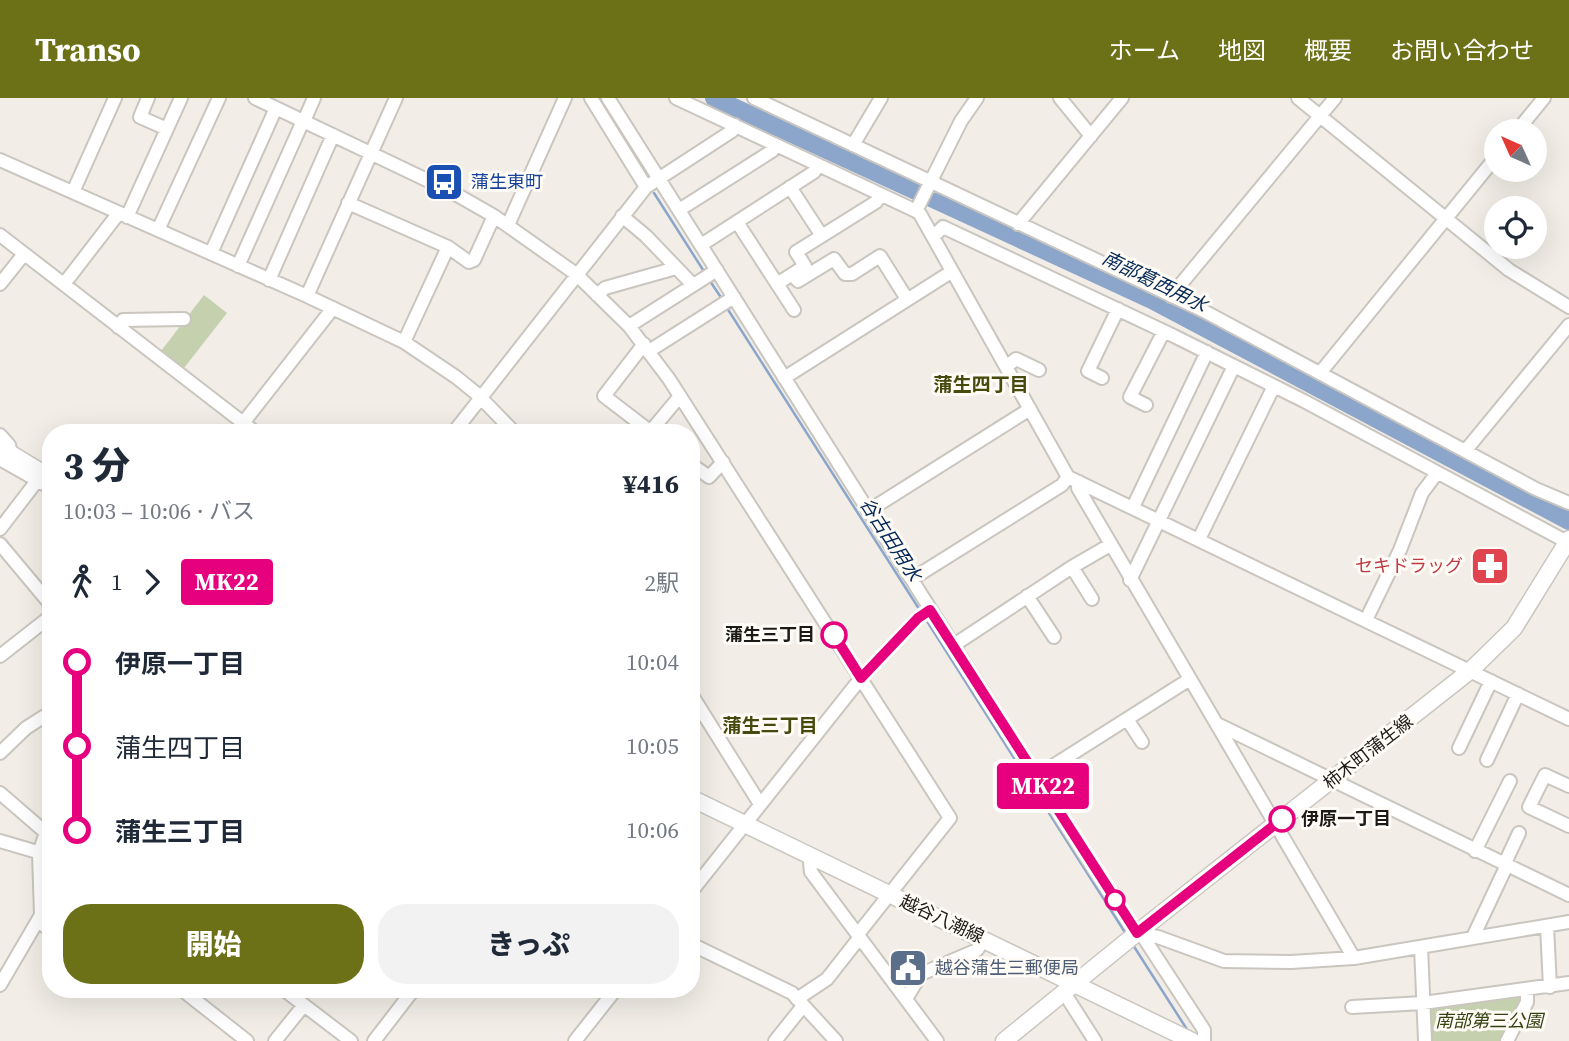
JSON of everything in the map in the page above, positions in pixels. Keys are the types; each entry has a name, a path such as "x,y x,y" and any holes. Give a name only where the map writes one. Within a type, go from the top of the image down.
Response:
{"main road":[{"path":"4,453 42,478"},
{"name":"柿木町蒲生線","path":"1004,1041 1068,987 1140,934 1471,670 1514,628 1568,541"},
{"name":"越谷八潮線","path":"700,802 984,939 1068,987 1167,1036 1192,1041"}],"street":[{"path":"73,192 115,98"},
{"path":"148,98 140,117 167,129"},
{"path":"64,284 123,216 181,98"},
{"path":"158,230 219,98"},
{"path":"255,98 452,192 508,225 576,274 647,347 698,424"},
{"path":"238,266 314,98"},
{"path":"307,296 396,98"},
{"path":"508,225 565,98"},
{"path":"591,98 646,187"},
{"path":"608,98 1088,859 1204,1030 1204,1041"},
{"path":"676,98 916,209 920,214 1030,409 1354,958"},
{"path":"754,98 928,183 1171,296 1536,489 1569,503"},
{"path":"853,145 880,98"},
{"path":"916,209 961,121 977,98"},
{"path":"1060,98 1091,136"},
{"path":"1018,223 1122,98"},
{"path":"1298,98 1509,270 1569,307"},
{"path":"1171,296 1335,98"},
{"path":"1526,119 1539,100"},
{"path":"211,253 276,108"},
{"path":"460,424 646,187 732,131 735,125"},
{"path":"269,280 333,135"},
{"path":"679,210 772,152 775,145"},
{"path":"0,160 404,342 481,397 506,424"},
{"path":"701,244 814,172 818,165"},
{"path":"1320,373 1484,172"},
{"path":"790,187 822,236"},
{"path":"777,285 805,267 796,252 876,202 881,195"},
{"path":"348,202 447,247 469,262 474,260 494,216"},
{"path":"622,216 646,236 693,285"},
{"path":"737,222 794,310"},
{"path":"933,237 943,227 1164,331 1568,541"},
{"path":"0,235 118,327 234,424"},
{"path":"404,342 447,247"},
{"path":"0,284 24,254"},
{"path":"793,275 798,281 834,258 845,274 852,274 880,256 907,299"},
{"path":"597,295 605,288 676,268"},
{"path":"629,326 717,270"},
{"path":"784,378 951,272"},
{"path":"640,424 604,396 647,347 734,297"},
{"path":"242,424 333,308"},
{"path":"1102,378 1088,371 1118,309"},
{"path":"118,327 123,320 184,319"},
{"path":"1466,450 1569,325"},
{"path":"1146,405 1130,397 1164,331"},
{"path":"1133,507 1207,352"},
{"path":"1006,367 1016,359 1039,370"},
{"path":"1130,580 1234,366"},
{"path":"1199,539 1274,386"},
{"path":"657,424 680,396"},
{"path":"868,511 1030,409"},
{"path":"700,427 950,818 889,894 827,979 800,1002 775,1041"},
{"path":"0,435 9,445 4,453"},
{"path":"700,470 709,477 723,462"},
{"path":"1366,620 1400,550 1422,493 1437,473"},
{"path":"912,579 1073,480 1569,719"},
{"path":"0,529 42,483"},
{"path":"0,544 5,562 42,597"},
{"path":"954,645 1110,545"},
{"path":"1072,567 1092,599"},
{"path":"1027,596 1054,637"},
{"path":"700,880 861,678 918,618 930,610"},
{"path":"0,656 42,624"},
{"path":"1037,776 1190,679"},
{"path":"1459,748 1491,681"},
{"path":"1487,760 1518,694"},
{"path":"700,708 760,804"},
{"path":"0,753 26,728 42,718"},
{"path":"1127,719 1142,743"},
{"path":"1216,723 1569,895"},
{"path":"1569,786 1545,775 1529,807 1569,825"},
{"path":"1475,851 1510,781"},
{"path":"0,793 42,829"},
{"path":"1473,937 1519,833"},
{"path":"0,841 42,854"},
{"path":"813,857 810,863 811,872 937,1041"},
{"path":"0,985 41,915 42,900"},
{"path":"38,921 42,924"},
{"path":"1140,934 1158,937 1224,961 1291,962 1354,958 1569,922"},
{"path":"1547,926 1550,986"},
{"path":"906,999 921,974 976,950 984,939"},
{"path":"1421,947 1425,1041"},
{"path":"700,948 792,993 836,1041"},
{"path":"1352,1007 1423,1003 1569,984"},
{"path":"1068,987 1095,1041"},
{"path":"1507,1041 1527,1002 1527,990"},
{"path":"192,998 247,1041"},
{"path":"295,998 351,1041"},
{"path":"374,1041 407,998"},
{"path":"575,1041 609,998"},
{"path":"275,1041 304,1005"}],"green space":[{"path":"204,295 227,313 184,368 161,351"},
{"name":"南部第三公園","path":"1519,997 1522,1002 1502,1041 1430,1041 1428,1009"}],"waterway":[{"name":"南部葛西用水","path":"714,98 1152,300 1569,521"},
{"name":"谷古田用水","path":"654,193 705,273"},
{"name":"谷古田用水","path":"710,281 722,299"},
{"name":"谷古田用水","path":"727,308 921,612"},
{"name":"谷古田用水","path":"925,618 1126,934"},
{"name":"谷古田用水","path":"1133,945 1188,1031"}],"bus line":[{"name":"MK22","path":"834,635 861,678 918,618 930,610 1137,933 1282,819"}],"place":[{"name":"蒲生東町","path":"444,182"},
{"name":"セキドラッグ","path":"1490,566"},
{"name":"蒲生三丁目","path":"834,635"},
{"name":"伊原一丁目","path":"1282,819"},
{"name":"越谷蒲生三郵便局","path":"908,968"}],"district":[{"name":"蒲生四丁目","path":"981,384"},
{"name":"蒲生三丁目","path":"770,725"}]}
